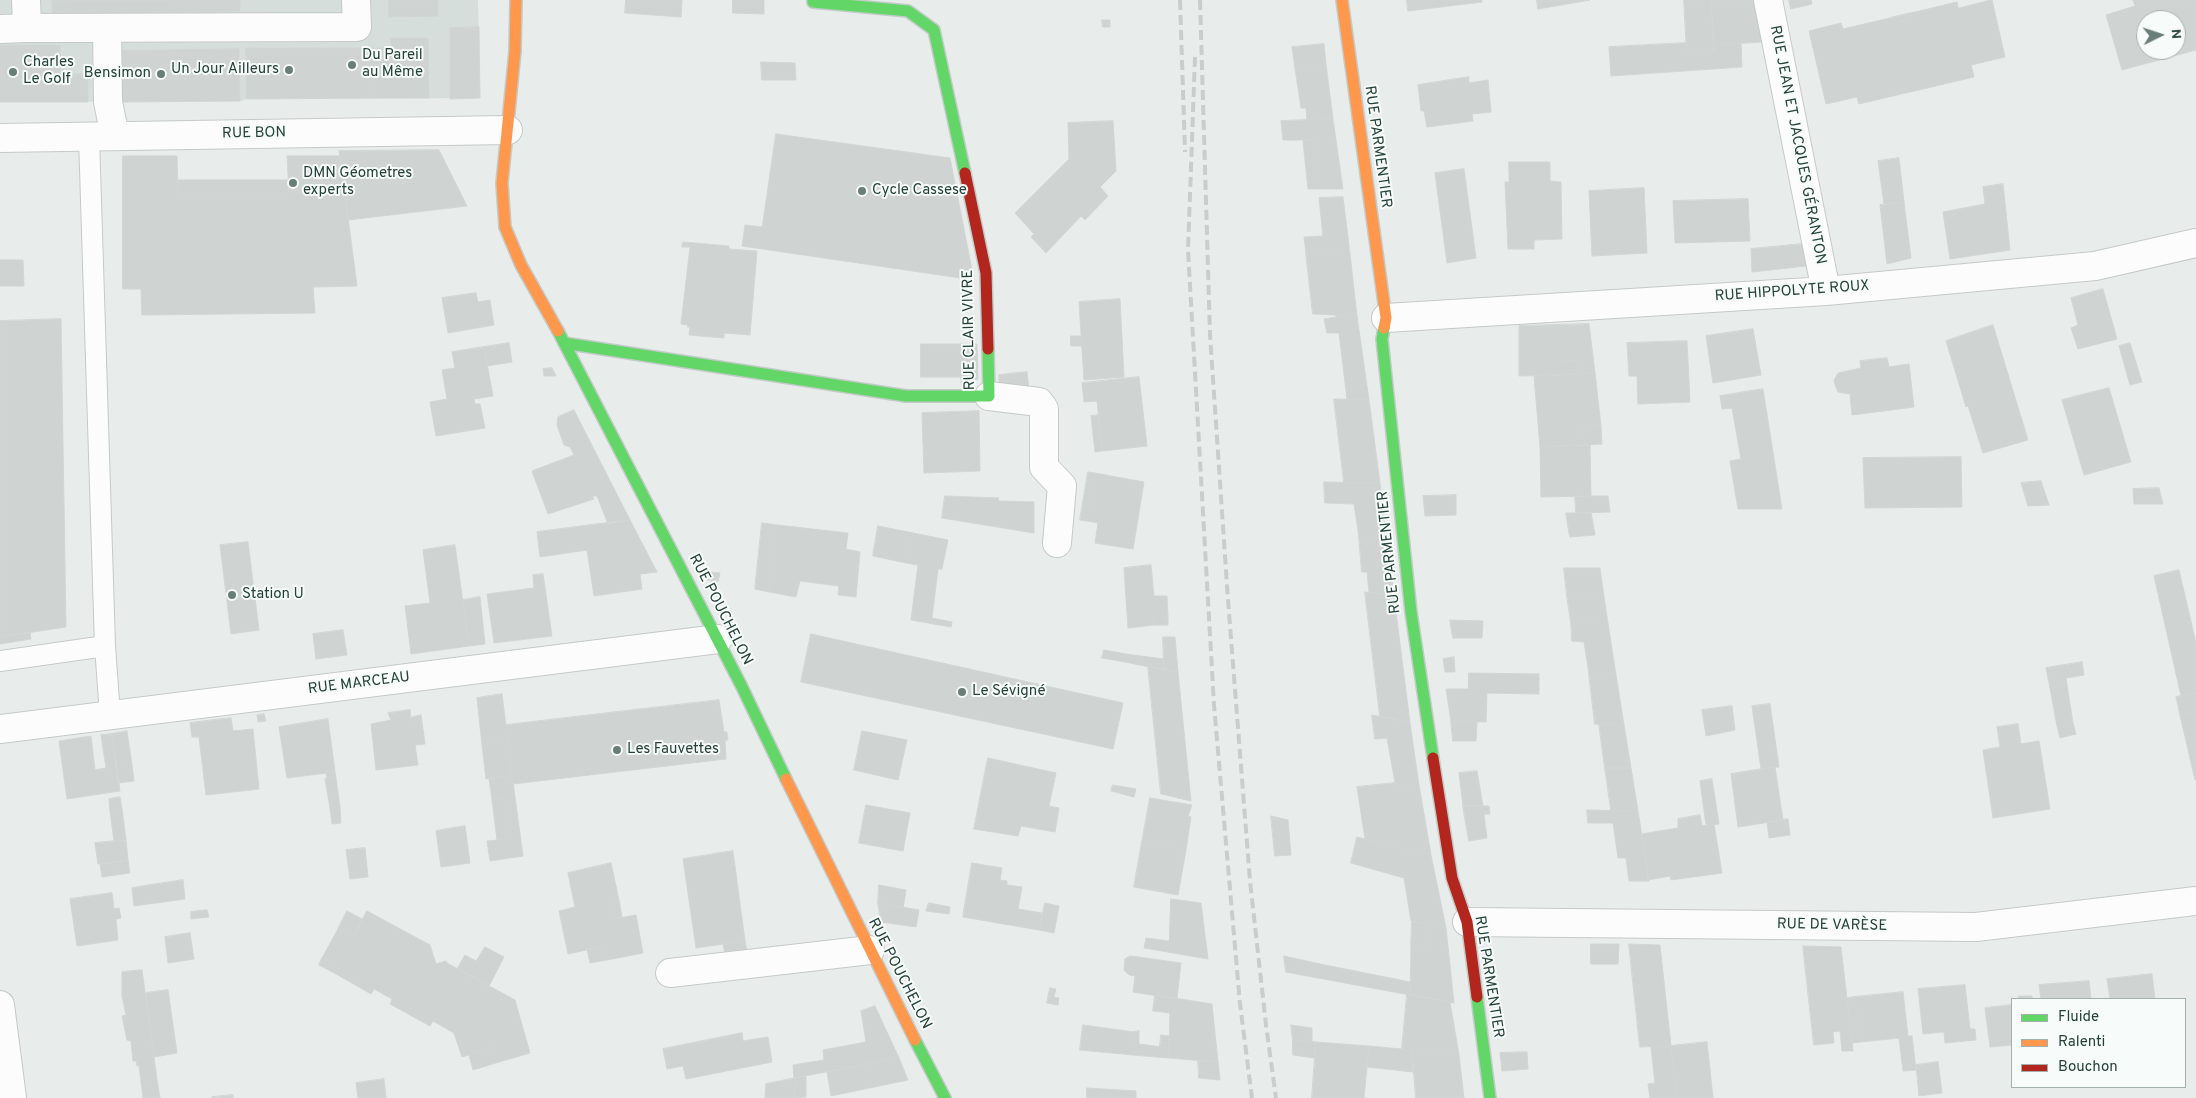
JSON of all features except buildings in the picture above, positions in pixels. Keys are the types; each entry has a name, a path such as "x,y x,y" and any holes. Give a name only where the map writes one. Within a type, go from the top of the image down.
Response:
{"street":[{"path":"26,0 27,28"},
{"path":"0,29 357,27 356,0"},
{"name":"RUE POUCHELON","path":"516,0 515,52 502,183 505,227 521,265 564,343 718,639 870,950 945,1098"},
{"name":"RUE CLAIR VIVRE","path":"564,343 906,396 989,396 986,273 934,30 908,11 813,2 813,0"},
{"name":"RUE PARMENTIER","path":"1342,0 1386,318 1382,339 1411,612 1452,878 1467,922 1490,1098"},
{"name":"RUE JEAN ET JACQUES GÉRANTON","path":"1768,0 1826,291"},
{"path":"107,28 108,102 116,136"},
{"name":"RUE BON","path":"0,138 508,130"},
{"name":"RUE HIPPOLYTE ROUX","path":"1386,318 1826,291 2095,266 2196,243"},
{"path":"989,396 1039,402 1044,409 1044,467 1062,486 1057,543"},
{"name":"RUE MARCEAU","path":"0,729 718,639"},
{"name":"RUE DE VARÈSE","path":"1467,922 1976,927 2196,901"},
{"path":"670,973 870,950"},
{"path":"0,1005 12,1098"}],"lane":[{"path":"89,137 105,646 110,715"},
{"path":"0,660 105,646"}],"shaded area":[{"path":"0,0 478,0 480,98 0,102"}],"railway":[{"path":"1180,0 1185,152"},
{"path":"1200,0 1210,335 1228,600 1250,881 1276,1098"},
{"path":"1195,57 1188,250 1214,705 1240,1004 1252,1098"}],"traffic: fast":[{"path":"813,0 813,2 908,11 934,30 965,173"},
{"path":"1384,328 1382,339 1411,612 1433,758"},
{"path":"558,331 741,685 786,779"},
{"path":"564,343 906,396 989,396 988,349"},
{"path":"1477,997 1490,1098"},
{"path":"915,1040 945,1098"}],"traffic: slow":[{"path":"516,0 515,51 502,183 505,227 521,265 558,331"},
{"path":"1342,0 1386,318 1384,328"},
{"path":"786,779 915,1040"}],"traffic: jam":[{"path":"965,173 986,273 988,349"},
{"path":"1433,758 1452,878 1467,922 1477,997"}],"place":[{"name":"Du Pareil au Même","path":"352,65"},
{"name":"Un Jour Ailleurs","path":"289,70"},
{"name":"Charles Le Golf","path":"13,72"},
{"name":"Bensimon","path":"161,74"},
{"name":"DMN Géometres experts","path":"293,183"},
{"name":"Cycle Cassese","path":"862,191"},
{"name":"Station U","path":"232,595"},
{"name":"Le Sévigné","path":"962,692"},
{"name":"Les Fauvettes","path":"617,750"}]}
